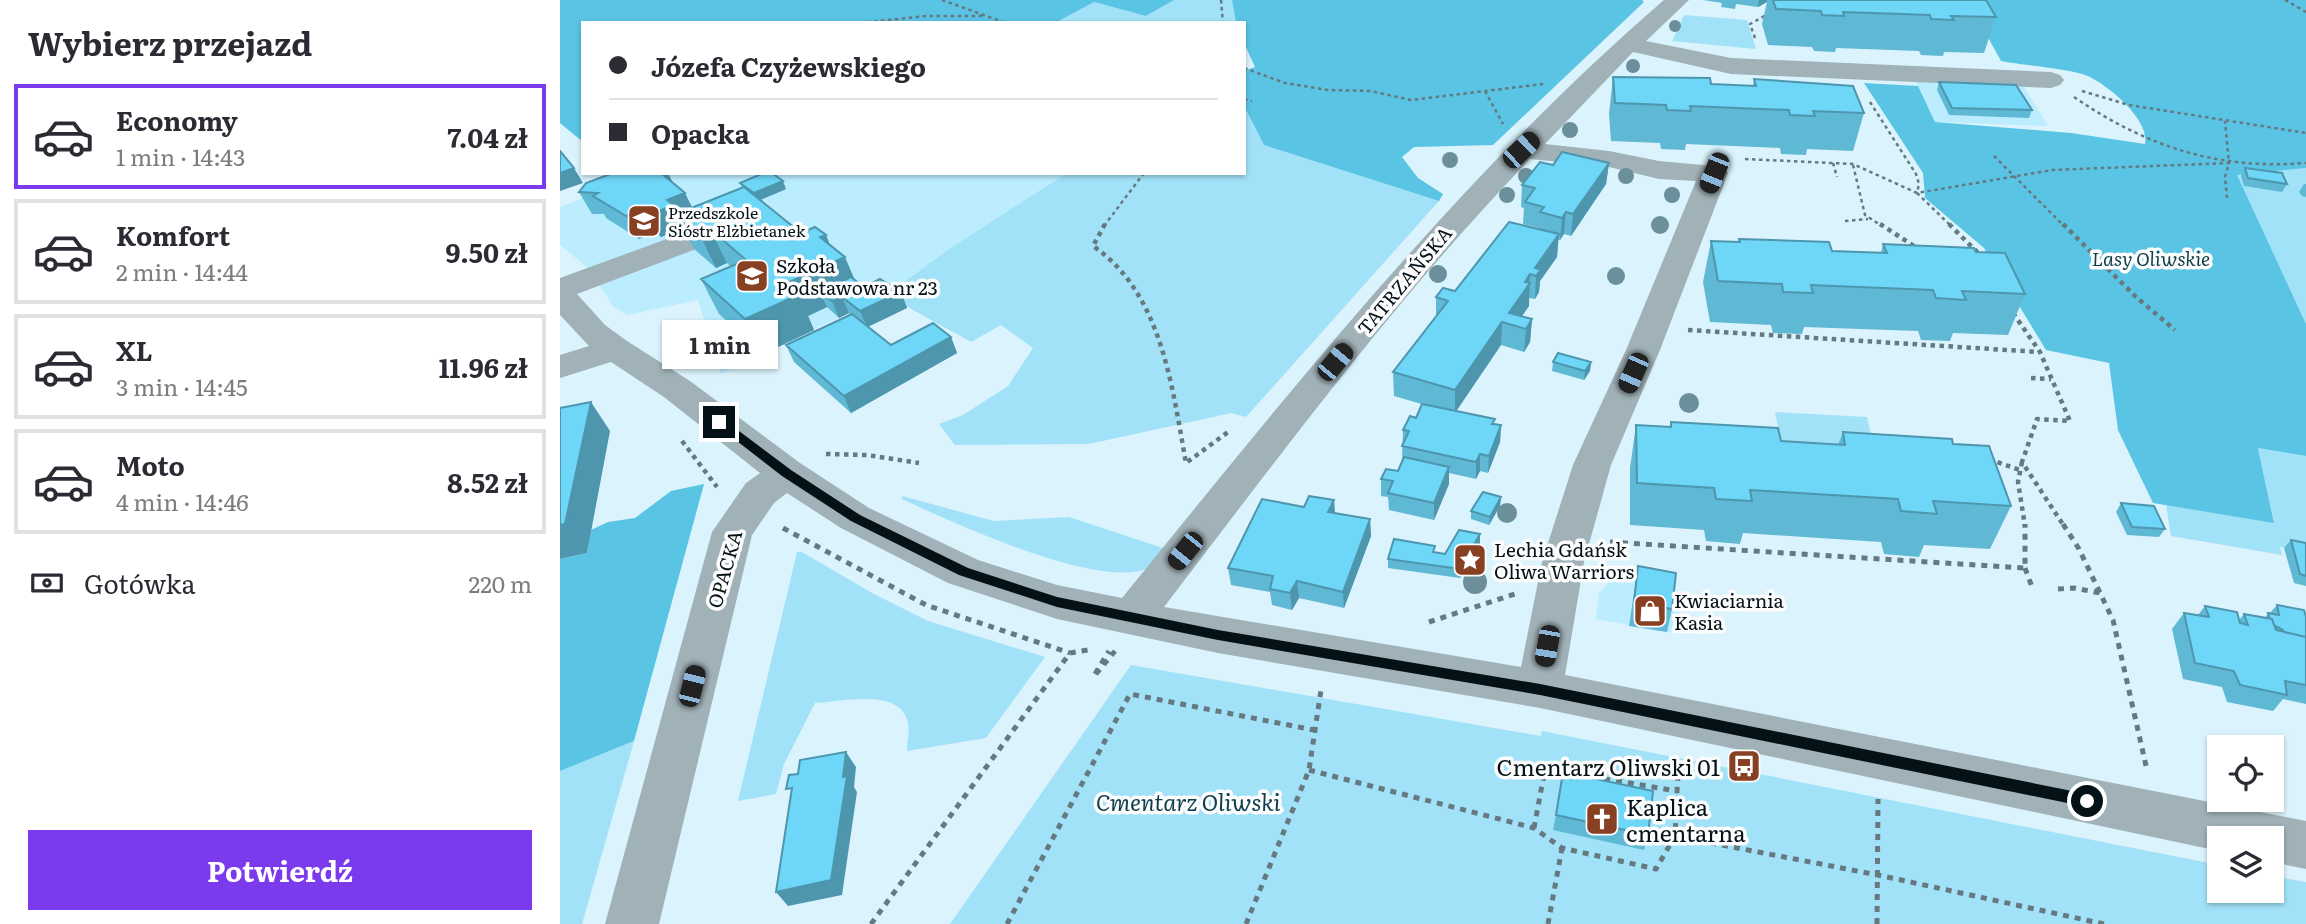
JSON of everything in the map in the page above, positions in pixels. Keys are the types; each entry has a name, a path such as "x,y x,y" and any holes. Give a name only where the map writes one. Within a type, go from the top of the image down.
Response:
{"street":[{"name":"TATRZAŃSKA","path":"1131,618 1301,402 1466,208 1628,44 1678,0"},
{"path":"1628,44 1671,52 1690,61 2051,80"},
{"path":"1521,150 1609,159 1659,170 1714,173 1643,351 1592,465 1560,579 1540,689"},
{"path":"560,289 753,218"},
{"path":"560,295 593,332 615,349 802,463 855,518 963,572 1057,602 1131,618 1540,689 2306,845"},
{"path":"560,367 615,349"},
{"name":"OPACKA","path":"632,924 732,532 745,510 760,493 802,463"}],"path":[{"path":"942,0 1000,21"},
{"path":"1221,0 1223,21"},
{"path":"2285,0 2306,12"},
{"path":"1758,49 1750,24 1758,17 1777,11"},
{"path":"879,21 926,16 984,16"},
{"path":"1246,69 1285,83 1307,84 1328,90 1371,91 1411,100 1485,91"},
{"path":"1851,71 1916,174 1919,184 1917,192 1925,205 1970,241 1986,266"},
{"path":"2051,80 2129,105 2306,133"},
{"path":"2051,80 2103,118 2163,144 2229,163"},
{"path":"1246,100 1252,101"},
{"path":"2225,121 2229,163 2225,177 2227,198"},
{"path":"1994,156 2136,297 2175,330"},
{"path":"1833,163 1836,177"},
{"path":"1869,219 1853,164 1917,192 2017,178 2052,170 2087,167 2306,163"},
{"path":"1142,175 1095,238 1093,246 1122,268 1143,304 1173,389 1186,463"},
{"path":"1845,221 1869,219 1924,252"},
{"path":"2010,310 2040,352 2070,421 2037,419 2020,470 2018,482 2025,523 2025,568 2032,587"},
{"path":"1681,327 1694,332 2040,352"},
{"path":"2031,377 2051,379"},
{"path":"673,433 720,492 745,510"},
{"path":"802,463 867,455 919,463"},
{"path":"1981,457 2020,470"},
{"path":"2022,462 2079,549 2113,620 2147,772"},
{"path":"1604,534 1611,543 1620,545 2025,568"},
{"path":"1429,622 1560,579"},
{"path":"2058,589 2074,588 2100,593"},
{"path":"871,924 1070,653 1118,648 1095,674"},
{"path":"1246,924 1309,770 1321,688"},
{"path":"1007,924 1130,694 1314,730"},
{"path":"1309,770 1534,828 1562,848 1656,869 1675,836 1679,750"},
{"path":"1534,828 1545,769 1677,791"},
{"path":"1877,924 1879,788"},
{"path":"1675,836 1878,875 2104,924"},
{"path":"1548,924 1562,848"}],"shaded area":[{"path":"1915,80 2023,85 2048,126 1935,122"},
{"name":"Szkoła Podstawowa nr 23","path":"643,175 1064,175 949,249 886,295 721,374 698,300 627,315 613,306 588,268 560,245 560,207"},
{"path":"1618,574 1663,576 1681,605 1679,634 1596,619 1599,593"}],"green space":[{"path":"560,0 1174,0 1146,16 1094,2 1059,21 581,21 581,140 560,123"},
{"path":"1174,0 1232,0 1236,21 1059,21 1094,2 1146,16"},
{"path":"1232,0 1644,2 1493,145 1414,147 1402,157 1418,178 1443,194 1439,201 1264,145 1246,110 1246,70 1255,67 1246,47 1246,21 1236,21"},
{"name":"Lasy Oliwskie","path":"1887,0 2306,0 2306,168 2237,175 2306,324 2306,456 2258,448 2274,523 2153,503 2118,430 2109,363 2046,350 1984,248 1925,198 1923,173 1864,83 1918,86 1935,122 2071,133 2145,144 2145,135 2135,115 2117,96 2088,76 2001,61 1973,10"},
{"path":"1684,15 1747,20 1756,49 1672,41"},
{"path":"1246,110 1264,145 1439,201 1246,417 1231,413 1089,444 955,445 939,424 963,415 1008,386 1033,348 1001,325 971,342 886,295 949,249 1064,175 1246,175"},
{"path":"2306,168 2306,324 2236,174"},
{"path":"1775,412 1867,417 1875,452 1782,446"},
{"path":"2258,448 2306,456 2306,551 2280,547 2282,555 2171,536 2166,505 2274,522"},
{"path":"704,484 634,741 560,771 560,559 587,553 591,530 608,522 635,518 671,491"},
{"path":"902,496 994,521 1069,517 1169,550 1143,570 1120,572 1090,569 1057,561 986,536 902,499"},
{"path":"797,552 802,552 874,594 928,621 1045,657 986,738 907,751 908,723 903,712 894,705 869,699 815,703 784,764 776,794 738,801"},
{"name":"Cmentarz Oliwski","path":"1131,665 1541,736 1542,731 2207,863 2207,903 2284,903 2284,878 2306,882 2306,924 950,924"},
{"path":"634,741 582,924 560,924 560,771"}],"building":[{"path":"1773,0 1986,0 1996,17 1951,16 1954,20 1931,19 1930,15 1843,12 1844,16 1822,15 1821,11 1776,9"},
{"path":"1613,77 1710,78 1711,84 1756,86 1754,79 1853,86 1864,113 1813,111 1815,116 1790,115 1789,110 1690,106 1691,111 1667,110 1666,105 1615,103"},
{"path":"1939,82 2016,85 2032,110 1952,108"},
{"path":"560,151 574,168 560,173"},
{"path":"1562,152 1609,163 1573,214 1566,212 1562,218 1540,212 1544,207 1525,202 1535,188 1522,185 1540,162 1553,165"},
{"path":"2245,168 2282,173 2287,184 2248,178"},
{"path":"608,175 663,175 685,193 667,200 674,205 649,215 643,210 626,216 593,196 598,193 579,192 586,183"},
{"path":"759,175 775,175 783,181 754,193 740,183"},
{"path":"744,187 801,233 815,227 826,235 820,237 845,257 785,284 798,295 745,319 701,279 746,260 710,229 699,233 676,214"},
{"path":"1509,222 1559,234 1535,268 1541,270 1536,276 1530,274 1525,282 1530,283 1509,313 1532,319 1526,329 1502,322 1455,390 1393,372 1448,301 1436,297 1443,288 1455,291"},
{"path":"1739,239 1829,242 1832,251 1887,253 1883,244 1974,248 1976,252 2005,253 2025,294 1962,291 1966,300 1936,298 1933,290 1811,285 1813,293 1783,292 1782,284 1718,281 1711,241 1740,242"},
{"path":"851,277 864,287 880,279 901,292 860,311 842,297 832,301 819,291"},
{"path":"852,314 891,345 933,323 951,337 844,396 786,345"},
{"path":"1558,353 1591,362 1585,371 1553,362"},
{"path":"591,402 565,524 560,525 560,408"},
{"path":"1422,404 1495,419 1492,424 1501,425 1489,456 1480,454 1476,462 1402,446 1409,431 1403,430 1410,416 1416,418"},
{"path":"1671,422 1778,428 1781,441 1845,445 1843,432 1952,439 1953,444 1989,446 2011,506 1933,501 1937,514 1901,511 1898,499 1750,490 1752,501 1716,499 1714,488 1637,483 1636,425 1671,427"},
{"path":"1404,457 1449,467 1434,503 1388,493 1393,481 1381,479 1386,469 1398,471"},
{"path":"1483,492 1501,497 1490,517 1471,511"},
{"path":"1309,496 1334,500 1328,512 1370,519 1343,592 1297,581 1290,593 1270,589 1273,576 1228,568 1262,499 1304,507"},
{"path":"2121,503 2154,506 2165,529 2132,527"},
{"path":"1459,530 1480,534 1460,569 1388,559 1394,539 1435,546 1433,552 1445,554"},
{"path":"2291,540 2306,543 2306,576 2300,574"},
{"path":"1638,566 1676,573 1672,609 1634,602"},
{"path":"2277,605 2304,610 2306,637 2284,632 2274,625 2268,613 2279,615"},
{"path":"2205,606 2237,612 2240,623 2248,625 2244,614 2272,619 2276,630 2306,637 2306,685 2285,681 2287,695 2240,685 2234,671 2195,663 2184,613 2209,617"},
{"path":"846,752 843,777 847,776 831,880 776,892 792,788 786,789 789,775 798,774 800,760"},
{"name":"Kaplica cmentarna","path":"1563,772 1653,791 1648,835 1556,815"}],"place":[{"name":"Przedszkole Sióstr Elżbietanek","path":"644,221"},
{"name":"Szkoła Podstawowa nr 23","path":"752,276"},
{"name":"Lechia Gdańsk Oliwa Warriors","path":"1470,560"},
{"name":"Kwiaciarnia Kasia","path":"1650,611"},
{"name":"Cmentarz Oliwski 01","path":"1744,766"},
{"name":"Kaplica cmentarna","path":"1602,819"}],"route":[{"path":"719,422 786,473 855,518 963,572 1057,602 1218,635 1540,689 2087,801"}]}
